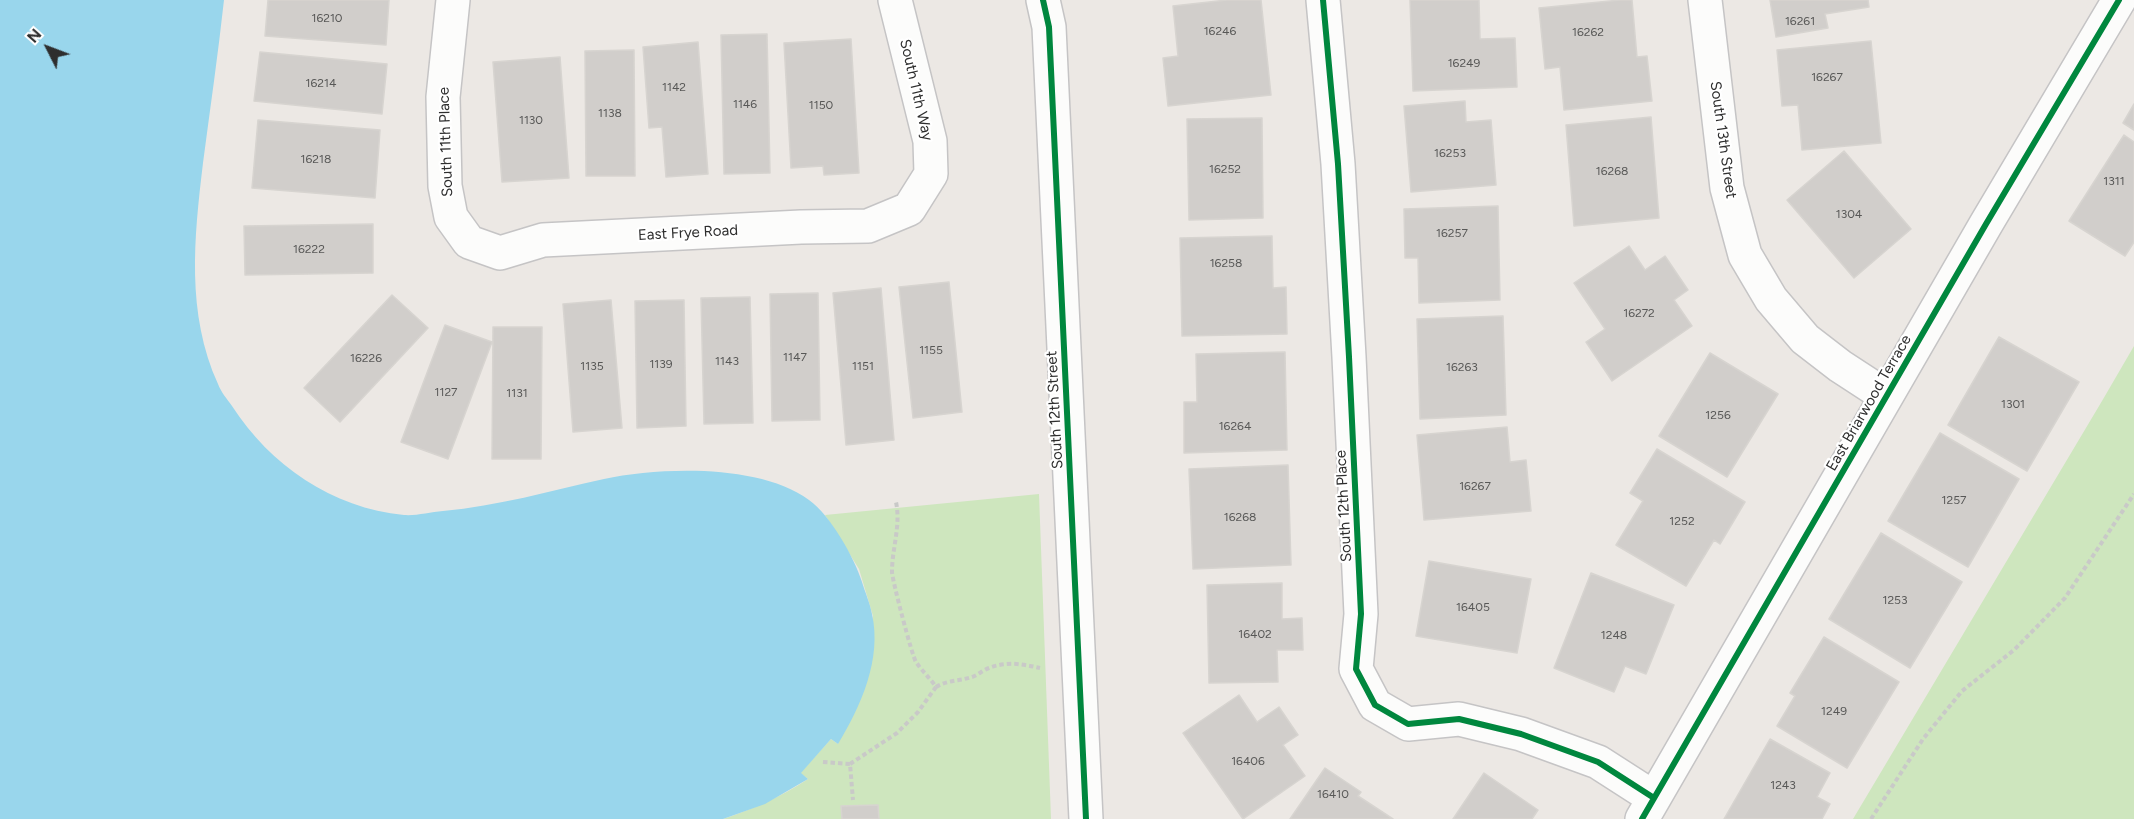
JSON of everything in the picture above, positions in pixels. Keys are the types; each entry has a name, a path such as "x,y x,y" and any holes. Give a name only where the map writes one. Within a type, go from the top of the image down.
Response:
{"street":[{"name":"South 11th Place","path":"453,0 442,97 445,186 451,217 469,242"},
{"name":"South 11th Way","path":"895,0 930,141 932,174 909,209"},
{"name":"South 12th Street","path":"1043,0 1049,27 1086,819"},
{"name":"South 12th Place","path":"1323,0 1338,164 1349,357 1361,614 1356,669 1375,705 1408,724 1459,719 1521,734 1598,762 1648,809"},
{"name":"South 13th Street","path":"1705,0 1727,188 1745,255 1772,299 1805,339 1840,366 1886,396"},
{"name":"East Briarwood Terrace","path":"1648,809 1986,224 2018,174 2119,0"},
{"name":"East Frye Road","path":"469,242 500,253 543,240 801,227 868,226 909,209"}],"path":[{"path":"1871,819 1923,739 1962,691 2014,650 2065,598 2134,494"},
{"path":"896,502 899,516 892,574 910,649 916,662 936,687"},
{"path":"823,762 850,764 897,733 918,712 936,687 944,682 973,677 987,668 1008,663 1020,663 1079,678"},
{"path":"850,764 853,800"}],"green space":[{"path":"2134,346 2134,819 1853,819 2102,401"},
{"path":"1039,494 1051,819 723,819 767,802 808,779 800,773 831,739 838,744 873,616 859,569 825,515"}],"water":[{"path":"0,0 224,0 203,163 195,247 197,303 201,330 208,357 224,395 265,447 305,480 352,503 377,511 404,515 484,506 627,475 681,471 738,474 764,480 789,488 817,507 848,549 858,572 872,614 874,648 867,682 854,714 838,744 831,739 801,773 808,779 765,804 723,819 0,819"}],"building":[{"path":"268,0 389,0 386,45 265,36"},
{"path":"1227,0 1261,0 1271,95 1168,106 1163,58 1178,56 1173,6"},
{"path":"1410,0 1479,0 1480,39 1515,38 1517,87 1413,91"},
{"path":"1632,0 1637,57 1647,56 1652,101 1564,110 1560,67 1545,69 1539,8"},
{"path":"1770,0 1868,0 1869,7 1825,14 1828,28 1776,37"},
{"path":"767,34 770,173 724,174 721,35"},
{"path":"851,39 859,173 824,175 823,166 791,168 784,43"},
{"path":"1871,41 1881,143 1802,150 1798,105 1782,106 1777,50"},
{"path":"698,42 708,174 666,177 662,127 649,128 643,47"},
{"path":"634,50 635,176 586,176 585,51"},
{"path":"260,52 387,64 382,114 254,101"},
{"path":"560,57 569,178 502,182 493,62"},
{"path":"1465,101 1466,122 1491,120 1496,185 1411,192 1404,106"},
{"path":"2134,104 2134,130 2123,123"},
{"path":"1651,117 1659,218 1574,226 1566,125"},
{"path":"1262,118 1263,218 1189,220 1187,119"},
{"path":"258,120 380,130 375,198 252,188"},
{"path":"2124,135 2134,142 2134,242 2125,256 2069,221"},
{"path":"1844,151 1911,229 1854,278 1787,200"},
{"path":"1498,206 1500,300 1419,303 1418,258 1405,258 1404,209"},
{"path":"373,224 373,273 245,275 244,226"},
{"path":"1272,236 1273,288 1286,287 1287,334 1182,336 1180,238"},
{"path":"1629,246 1645,270 1665,256 1688,290 1674,300 1692,326 1612,381 1586,342 1605,329 1574,283"},
{"path":"949,282 962,412 913,418 899,287"},
{"path":"881,288 894,440 846,445 833,293"},
{"path":"818,293 820,420 772,421 770,294"},
{"path":"392,295 428,328 340,422 304,388"},
{"path":"750,297 753,423 704,424 701,298"},
{"path":"611,300 622,428 573,432 563,304"},
{"path":"684,300 686,426 637,428 635,301"},
{"path":"1503,316 1506,415 1420,419 1417,319"},
{"path":"445,325 492,342 448,459 401,442"},
{"path":"493,327 542,327 541,459 492,459"},
{"path":"1999,337 2079,382 2027,471 1948,425"},
{"path":"1285,352 1287,450 1184,453 1184,402 1197,402 1196,354"},
{"path":"1710,353 1778,394 1727,477 1659,436"},
{"path":"1507,427 1510,462 1526,460 1531,511 1424,520 1417,435"},
{"path":"1940,433 2019,479 1968,567 1888,521"},
{"path":"1657,449 1745,502 1720,544 1714,540 1686,586 1616,545 1643,501 1630,493"},
{"path":"1288,465 1291,565 1193,569 1189,469"},
{"path":"1881,533 1962,582 1910,668 1829,619"},
{"path":"1429,561 1531,579 1517,653 1416,636"},
{"path":"1591,573 1674,605 1646,674 1625,666 1614,692 1554,668"},
{"path":"1282,583 1282,619 1302,618 1303,650 1277,650 1278,682 1209,683 1207,585"},
{"path":"1824,637 1899,682 1847,768 1777,726 1795,696 1790,693"},
{"path":"1239,695 1257,722 1279,707 1298,735 1283,745 1305,776 1243,819 1183,733"},
{"path":"1770,739 1830,773 1817,797 1830,804 1822,819 1724,819"},
{"path":"1325,768 1361,792 1358,796 1393,819 1290,819"},
{"path":"1484,773 1538,810 1532,819 1453,819"},
{"path":"878,805 879,819 842,819 841,806"}],"cycle path":[{"path":"1043,0 1049,27 1086,819"},
{"path":"1323,0 1338,164 1349,357 1361,614 1356,669 1375,705 1408,724 1459,719 1521,734 1598,762 1654,798"},
{"path":"1642,819 1986,224 2119,0"}]}
